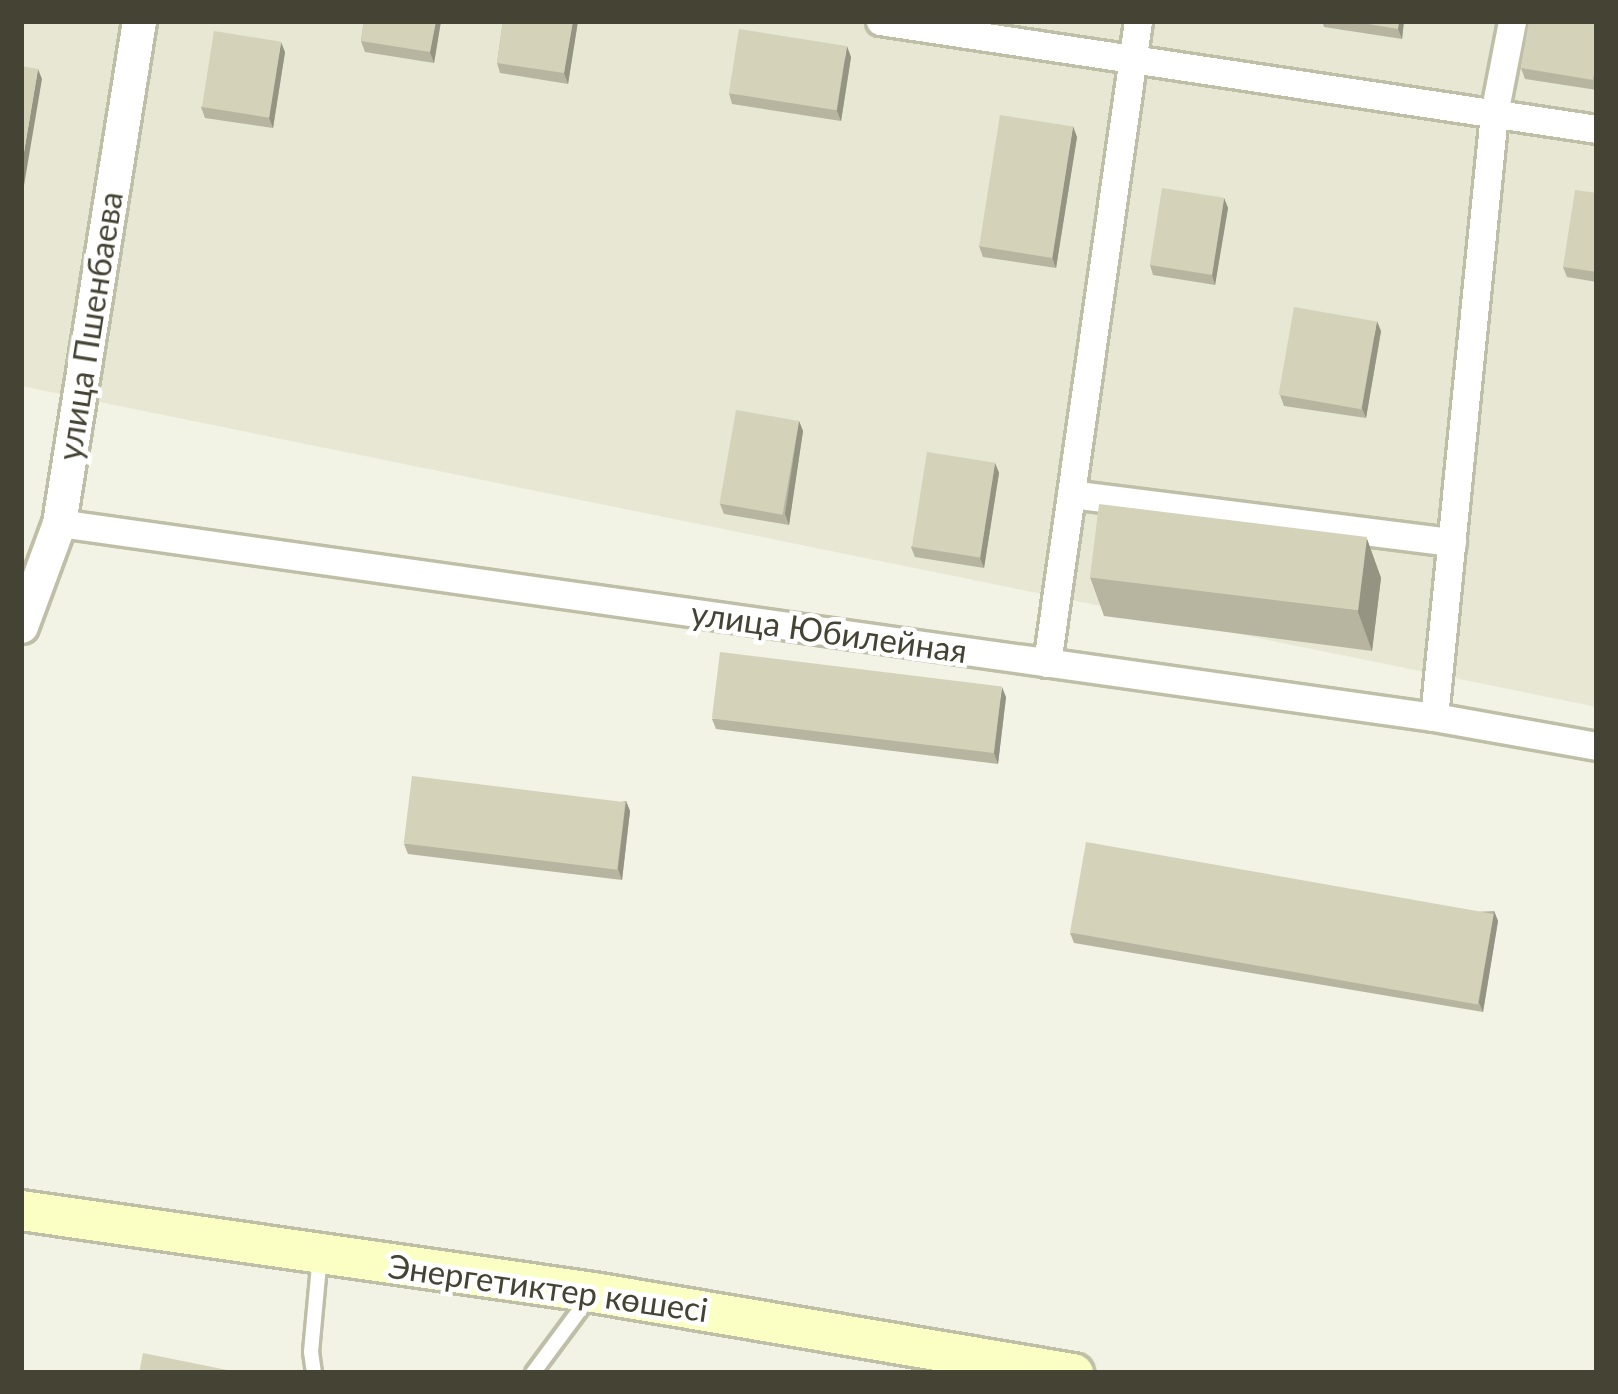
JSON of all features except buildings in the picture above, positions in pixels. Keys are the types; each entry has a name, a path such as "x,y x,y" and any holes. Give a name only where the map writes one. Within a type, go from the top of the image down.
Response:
{"main road":[{"name":"Энергетиктер көшесі","path":"21,1210 593,1292 924,1354 1073,1373"}],"street":[{"name":"улица Пшенбаева","path":"21,626 59,523 139,21"},
{"path":"880,21 1131,63 1597,129"},
{"path":"1047,663 1138,21"},
{"path":"1434,717 1494,114 1512,21"},
{"path":"1071,494 1452,542"},
{"name":"улица Юбилейная","path":"59,523 1434,717 1597,746"}],"lane":[{"path":"314,1373 310,1352 320,1255"},
{"path":"533,1373 593,1292"}],"shaded area":[{"path":"21,21 1597,21 1597,707 21,386"}]}
